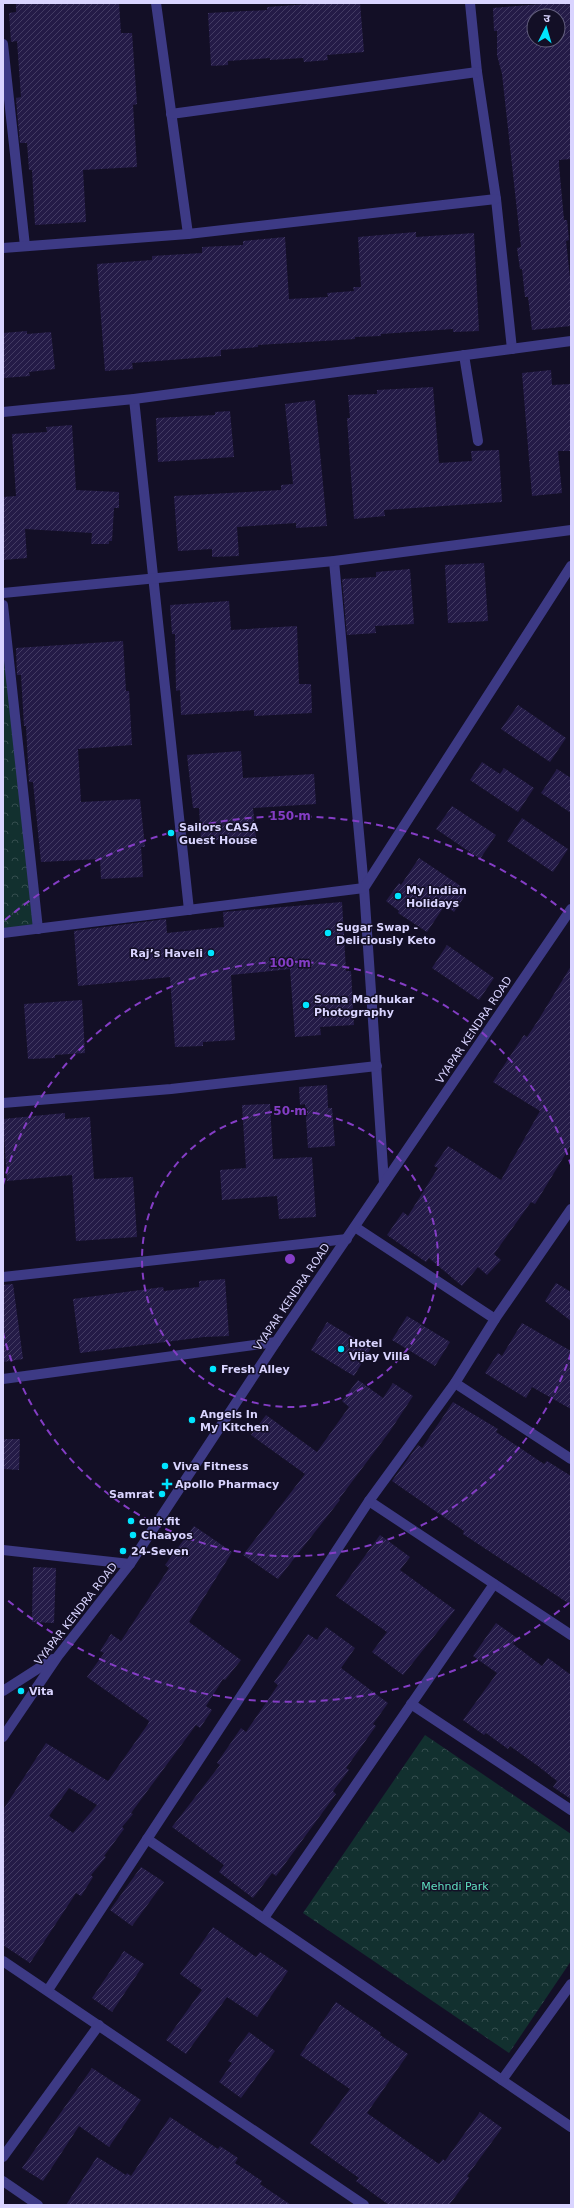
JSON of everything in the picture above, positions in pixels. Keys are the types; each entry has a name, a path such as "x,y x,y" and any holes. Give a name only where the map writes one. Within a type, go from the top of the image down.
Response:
{"street":[{"path":"156,3 188,234"},
{"path":"470,3 477,72 496,199 512,349"},
{"path":"3,44 25,246"},
{"path":"171,114 477,72"},
{"path":"3,248 188,234 496,199"},
{"path":"3,412 134,399 571,341"},
{"path":"464,355 478,441"},
{"path":"134,399 188,910"},
{"path":"3,593 334,561 571,530"},
{"path":"334,561 364,888 384,1183"},
{"path":"364,888 571,566"},
{"path":"3,604 38,929"},
{"path":"3,933 364,888"},
{"name":"VYAPAR KENDRA ROAD","path":"3,1737 58,1656 130,1564 276,1342 571,909"},
{"path":"3,1103 171,1089 377,1066"},
{"path":"48,1990 369,1501 455,1383 494,1319 571,1209"},
{"path":"355,1227 494,1319"},
{"path":"3,1278 347,1239"},
{"path":"3,1379 276,1342"},
{"path":"455,1383 571,1460"},
{"path":"369,1501 571,1635"},
{"path":"3,1550 130,1564"},
{"path":"264,1918 494,1584"},
{"path":"3,1691 58,1656"},
{"path":"411,1704 571,1810"},
{"path":"147,1839 571,2127"},
{"path":"3,1961 364,2205"},
{"path":"502,2080 571,1984"},
{"path":"3,2157 99,2025"},
{"path":"3,2181 38,2205"}],"green space":[{"path":"3,605 38,929 3,933"},
{"name":"Mehndi Park","path":"425,1735 571,1834 571,1961 509,2053 303,1913"}],"building":[{"path":"16,3 119,3 121,33 132,33 137,104 133,105 137,167 83,170 86,222 35,225 32,170 29,170 27,143 20,143 16,98 21,97 17,41 11,42 9,13 16,12"},
{"path":"324,3 360,3 364,52 327,55 328,60 304,62 303,58 270,60 270,58 228,61 228,65 211,66 208,13 267,10 267,7"},
{"path":"571,3 571,159 559,160 559,165 564,220 567,220 569,240 566,241 571,287 571,326 532,330 528,297 525,297 522,269 520,269 517,248 521,247 502,74 497,55 497,31 494,31 493,8"},
{"path":"416,232 416,237 474,233 479,331 453,332 453,329 381,334 381,336 355,337 355,339 258,345 258,347 221,350 221,356 132,363 133,369 105,371 97,264 152,260 152,256 202,253 202,247 243,245 243,241 285,237 289,299 328,297 327,293 354,291 353,287 361,287 358,237"},
{"path":"27,331 27,334 51,332 55,369 29,372 30,376 3,378 3,333"},
{"path":"551,370 552,385 571,384 571,451 558,451 562,493 532,496 522,373"},
{"path":"433,387 439,463 472,461 471,451 499,450 502,502 384,510 385,516 354,519 347,418 350,418 348,395 377,394 377,390"},
{"path":"315,400 327,526 296,528 296,523 237,527 239,556 212,557 212,549 178,551 174,496 281,490 281,485 293,484 285,404"},
{"path":"230,411 234,457 158,462 156,418 215,415 215,412"},
{"path":"72,425 76,490 119,492 119,508 114,508 112,541 109,541 109,544 91,544 92,533 25,529 27,558 3,560 3,497 16,496 12,434 47,432 46,427"},
{"path":"484,563 488,621 448,623 445,565"},
{"path":"410,569 414,624 375,626 376,633 347,635 342,579 376,577 376,572"},
{"path":"229,601 231,630 297,626 299,684 311,684 312,713 254,716 254,710 181,715 180,690 176,691 175,634 172,634 170,605"},
{"path":"123,641 126,691 129,691 132,745 78,749 81,802 140,799 145,847 141,847 143,877 101,879 100,859 41,862 33,782 29,782 26,726 24,726 21,675 17,675 16,648"},
{"path":"518,705 566,738 550,762 501,729"},
{"path":"241,751 243,778 314,774 316,804 253,808 256,838 201,841 199,808 193,808 187,755"},
{"path":"482,762 500,774 504,768 534,788 518,812 470,780"},
{"path":"557,769 571,778 571,813 541,793"},
{"path":"452,806 496,835 480,859 436,829"},
{"path":"522,818 568,849 553,872 507,841"},
{"path":"419,858 468,891 454,912 445,905 427,932 398,913 399,911 386,901 399,883 401,885"},
{"path":"342,902 346,971 351,971 354,1025 320,1027 321,1035 295,1037 290,969 231,975 235,1040 203,1042 203,1046 175,1047 170,977 78,986 74,931 166,919 167,933 224,927 223,912"},
{"path":"447,945 494,978 479,1000 432,968"},
{"path":"571,966 571,1145 535,1204 531,1202 494,1254 501,1260 487,1275 478,1267 462,1286 429,1258 426,1262 387,1235 403,1212 408,1216 438,1168 434,1166 448,1146 501,1180 540,1111 493,1082 524,1035 527,1037"},
{"path":"82,1000 85,1053 55,1055 55,1058 28,1059 24,1004"},
{"path":"327,1085 328,1108 332,1108 335,1146 308,1148 305,1104 300,1105 299,1087"},
{"path":"270,1104 273,1159 312,1157 316,1217 279,1219 277,1196 222,1200 220,1170 246,1168 242,1105"},
{"path":"65,1113 65,1119 90,1117 94,1179 133,1177 137,1237 76,1241 72,1175 7,1181 3,1119"},
{"path":"225,1279 229,1336 204,1337 80,1353 73,1299 163,1287 164,1291 199,1287 199,1281"},
{"path":"556,1283 571,1292 571,1321 545,1301"},
{"path":"13,1284 23,1359 3,1362 3,1285"},
{"path":"407,1316 450,1342 435,1366 392,1340"},
{"name":"Hotel Vijay Villa","path":"327,1322 371,1348 354,1376 311,1350"},
{"path":"522,1323 571,1351 571,1409 532,1387 526,1398 485,1373 498,1353 502,1356"},
{"path":"358,1380 383,1398 393,1383 413,1396 390,1431 339,1499 340,1500 278,1579 243,1555 305,1474 251,1435 266,1415 317,1452 349,1407 342,1401"},
{"path":"453,1402 498,1429 496,1432 544,1464 547,1461 571,1476 571,1605 463,1534 464,1531 392,1481 418,1445 422,1448"},
{"path":"3,1439 20,1439 19,1470 3,1469"},
{"path":"194,1526 232,1552 189,1622 241,1660 225,1680 223,1679 206,1706 212,1710 200,1728 196,1725 131,1813 133,1814 122,1827 124,1829 104,1856 106,1857 91,1875 93,1877 81,1896 76,1893 30,1963 3,1945 3,1810 46,1743 108,1781 148,1724 149,1721 87,1677 104,1653 100,1651 111,1634 121,1641 169,1568 165,1565","holes":["69,1788 97,1805 73,1833 49,1816"]},
{"path":"380,1535 410,1557 400,1570 455,1610 403,1675 372,1652 387,1632 336,1596"},
{"path":"33,1567 56,1568 54,1623 32,1622"},
{"path":"496,1623 517,1638 513,1644 542,1666 548,1658 571,1675 571,1799 553,1787 557,1781 538,1766 510,1746 508,1749 486,1733 484,1735 463,1720 497,1673 473,1656"},
{"path":"326,1627 355,1648 341,1668 388,1703 373,1724 376,1726 346,1768 349,1770 333,1791 336,1794 276,1876 272,1873 253,1898 219,1872 224,1865 172,1827 220,1765 217,1763 241,1728 246,1732 278,1685 274,1682 308,1634 317,1640"},
{"path":"141,1867 164,1882 132,1926 110,1910"},
{"path":"213,1927 256,1957 260,1952 288,1971 257,2017 227,1997 186,2054 166,2040 202,1990 180,1974"},
{"path":"124,1951 144,1964 112,2012 92,1998"},
{"path":"336,2002 381,2033 380,2035 408,2054 367,2113 439,2164 443,2159 445,2161 480,2112 502,2128 467,2176 469,2178 449,2205 389,2205 356,2181 359,2178 310,2143 350,2089 300,2055"},
{"path":"249,2032 275,2051 241,2098 219,2082 232,2063 228,2061"},
{"path":"92,2068 141,2100 109,2147 79,2126 43,2181 22,2168"},
{"path":"170,2117 218,2149 220,2146 238,2158 235,2163 262,2181 260,2184 291,2205 66,2205 97,2157 126,2175 127,2173 131,2176"}],"place":[{"name":"Sailors CASA Guest House","path":"171,833"},
{"name":"My Indian Holidays","path":"398,896"},
{"name":"Sugar Swap - Deliciously Keto","path":"328,933"},
{"name":"Raj’s Haveli","path":"211,953"},
{"name":"Soma Madhukar Photography","path":"306,1005"},
{"name":"Hotel Vijay Villa","path":"341,1349"},
{"name":"Fresh Alley","path":"213,1369"},
{"name":"Angels In My Kitchen","path":"192,1420"},
{"name":"Viva Fitness","path":"165,1466"},
{"name":"Apollo Pharmacy","path":"167,1484"},
{"name":"Samrat","path":"162,1494"},
{"name":"cult.fit","path":"131,1521"},
{"name":"Chaayos","path":"133,1535"},
{"name":"24-Seven","path":"123,1551"},
{"name":"Vita","path":"21,1691"}]}
